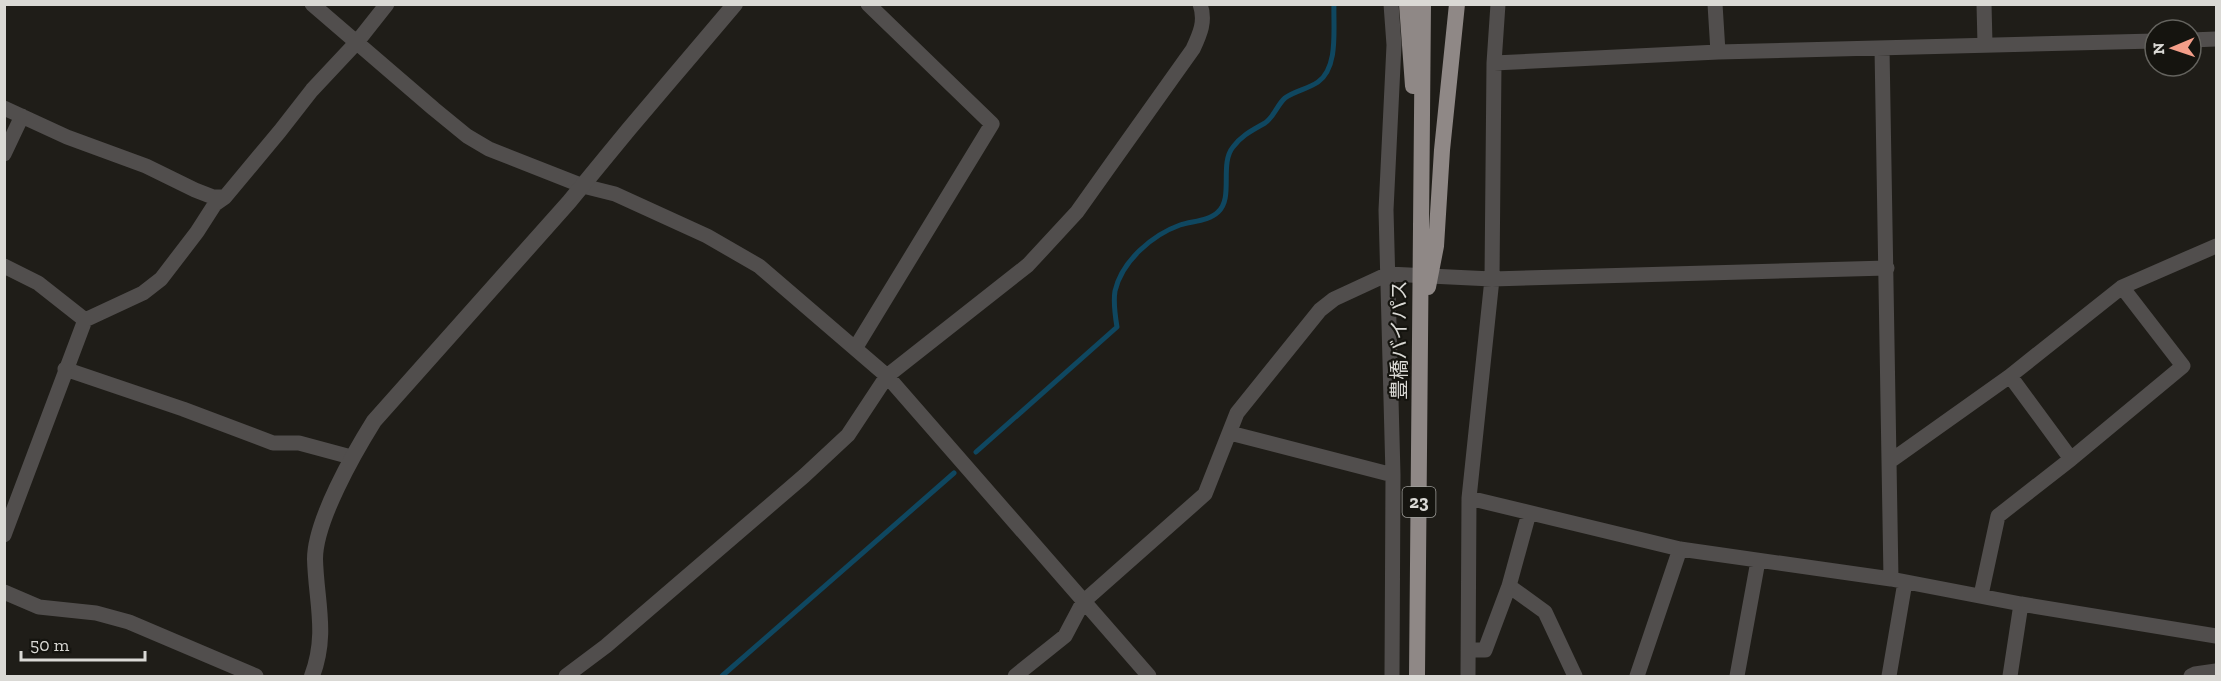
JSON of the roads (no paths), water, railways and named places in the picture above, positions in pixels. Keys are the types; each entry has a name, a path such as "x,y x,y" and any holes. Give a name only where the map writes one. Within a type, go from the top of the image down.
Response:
{"highway":[{"name":"23","path":"1407,4 1421,201"},
{"name":"豊橋バイパス","path":"1417,676 1423,4"},
{"name":"23","path":"1421,327 1436,246 1442,150 1457,4"}],"street":[{"path":"312,4 467,136 489,149 583,186 615,194 707,236 759,266 887,376 1149,676"},
{"path":"4,535 85,320 143,293 161,279 215,204 225,197 312,90 357,42 387,4"},
{"path":"312,676 321,640 315,557 321,529 351,457 374,421 583,186 735,4"},
{"path":"856,347 992,124 868,4"},
{"path":"566,676 615,638 804,476 848,435 887,376 1028,265 1077,212 1193,49 1202,30 1200,4"},
{"path":"1391,4 1394,45 1386,210 1393,475 1392,676"},
{"path":"1468,676 1469,498 1492,279 1494,63 1498,4"},
{"path":"1715,4 1718,52"},
{"path":"1984,4 1985,44"},
{"path":"1494,63 1718,52 2143,40"},
{"path":"1882,48 1889,462 1898,580 1889,676"},
{"path":"4,108 67,137 146,166 195,190 213,197 225,197"},
{"path":"4,154 22,116"},
{"path":"1889,462 2010,376 2122,287 2217,246"},
{"path":"4,266 38,283 85,320"},
{"path":"1015,676 1065,636 1083,603 1205,494 1238,413 1320,310 1334,298 1388,274 1492,279 1887,268"},
{"path":"1981,595 1998,516 2183,366 2122,287"},
{"path":"65,369 183,408 273,443 299,443 351,457"},
{"path":"2010,376 2071,459"},
{"path":"1230,433 1393,475"},
{"path":"1469,498 1680,549 1898,580 2021,604 2217,636"},
{"path":"1468,650 1485,650 1509,586 1529,513"},
{"path":"1637,676 1680,549"},
{"path":"1737,676 1758,561"},
{"path":"1509,586 1545,612 1575,676"},
{"path":"4,592 39,607 96,613 129,622 256,676"},
{"path":"2010,676 2021,604"},
{"path":"2191,676 2217,671"}],"waterway":[{"path":"976,452 1117,327 1115,291 1124,269 1140,250 1169,229 1205,219 1214,215 1223,206 1227,162 1236,143 1268,120 1285,98 1318,82 1325,75 1332,57 1334,4"},
{"path":"722,676 954,473"}]}
